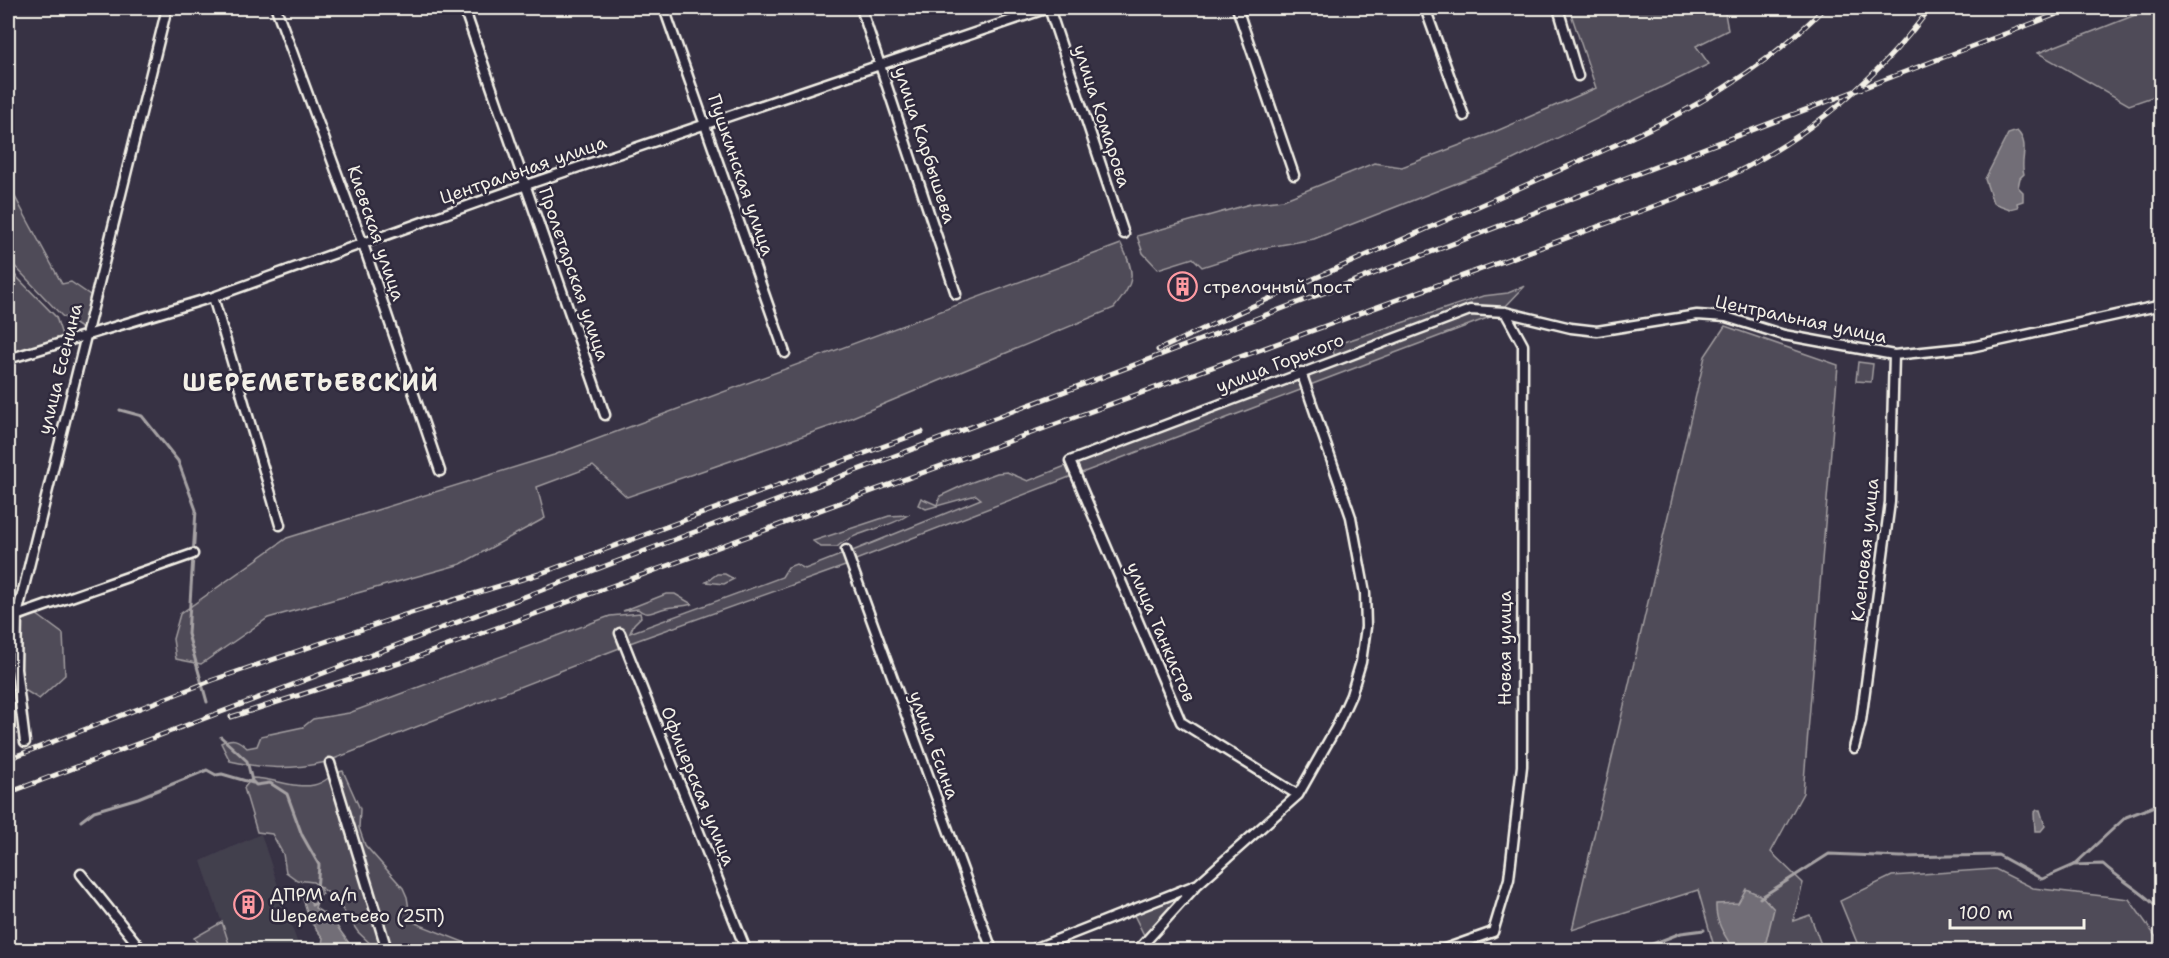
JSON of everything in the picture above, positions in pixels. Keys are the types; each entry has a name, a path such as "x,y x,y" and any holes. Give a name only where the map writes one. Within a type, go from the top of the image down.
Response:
{"street":[{"name":"улица Есенина","path":"25,742 16,669 17,615 167,8"},
{"name":"Киевская улица","path":"276,8 363,243 440,471"},
{"name":"Пролетарская улица","path":"464,8 604,415"},
{"name":"Пушкинская улица","path":"664,8 707,125 785,353"},
{"name":"улица Карбышева","path":"861,8 956,294"},
{"name":"Центральная улица","path":"8,359 213,297 526,185 1048,8"},
{"name":"улица Комарова","path":"1048,8 1124,234"},
{"path":"1237,8 1294,175"},
{"path":"1425,8 1464,116"},
{"path":"1558,8 1578,76"},
{"path":"213,297 280,525"},
{"name":"Центральная улица","path":"1505,312 1571,328 1597,331 1697,315 1726,317 1784,335 1894,355 1971,347 2162,305"},
{"name":"улица Горького","path":"1070,461 1470,310 1505,312"},
{"name":"Новая улица","path":"1442,951 1493,932 1509,879 1521,766 1523,345 1505,312"},
{"name":"Кленовая улица","path":"1854,748 1861,721 1890,502 1894,355"},
{"path":"1138,951 1198,884 1298,795 1319,760 1351,695 1361,662 1366,609 1362,570 1351,517 1301,372"},
{"name":"улица Танкистов","path":"1070,461 1181,722 1298,795"},
{"name":"улица Есина","path":"846,550 992,951"},
{"path":"8,619 193,554"},
{"name":"Офицерская улица","path":"620,633 746,951"},
{"path":"330,762 387,951"},
{"path":"81,874 142,951"},
{"path":"1031,951 1198,884"}],"shaded area":[{"path":"1569,8 1724,8 1728,30 1696,46 1709,64 1498,167 1314,239 1258,249 1202,267 1193,258 1158,269 1143,253 1137,236 1250,204 1283,200 1374,163 1402,167 1492,133 1596,88"},
{"path":"2153,8 2161,8 2161,94 2129,105 2038,53"},
{"path":"2017,131 2024,147 2024,174 2020,178 2018,187 2023,192 2023,201 2017,203 2018,207 2010,209 1993,203 1985,179 2008,134"},
{"path":"8,184 62,284 71,282 93,297 84,330 62,316 8,259"},
{"path":"1121,244 1129,263 1131,277 1126,291 1114,308 831,426 627,497 593,466 537,487 545,518 461,564 268,618 201,664 176,659 173,639 180,614 287,538 554,455"},
{"path":"8,268 56,317 63,338 8,356"},
{"path":"1525,286 1504,308 1471,307 1335,357 1333,351 1338,344 1483,296 1508,293"},
{"path":"1470,313 1498,314 1310,385 1305,374"},
{"path":"1725,326 1838,365 1803,793 1771,852 1803,883 1793,921 1810,915 1823,950 1715,950 1698,890 1572,930 1705,356"},
{"path":"1858,362 1873,364 1871,382 1856,381"},
{"path":"1299,377 1303,389 1079,474 1075,463"},
{"path":"1068,465 1072,476 853,561 850,552 981,499 976,495 926,509 918,505 921,498 937,505 940,496 997,473 1007,472 1028,481"},
{"path":"908,515 853,537 837,547 821,547 813,541 889,516"},
{"path":"843,554 848,565 627,644 621,630 615,632 622,647 326,762 289,767 242,764 230,761 221,743 232,740 238,741 247,748 257,746 261,736 303,727 313,719 349,713 610,616 640,613 641,617 634,624 630,633 782,577 788,567 796,564 805,569"},
{"path":"717,574 725,574 734,579 724,584 706,582"},
{"path":"666,594 675,594 692,604 648,613 638,609 623,611"},
{"path":"36,614 63,634 65,675 39,699 20,687 8,693 8,628"},
{"path":"343,771 360,809 359,828 365,845 403,888 410,915 415,923 466,943 469,950 377,950 358,932 334,897 313,882 297,880 286,872 283,854 272,834 257,832 244,788 252,778 306,786 318,784"},
{"path":"2040,810 2045,826 2041,831 2035,831 2034,813"},
{"path":"261,834 300,950 231,950 201,861"},
{"path":"1995,869 2033,888 2129,899 2156,937 2158,950 1860,950 1840,901 1892,876"},
{"path":"317,883 323,894 319,895 315,908 331,918 354,950 321,950 323,938 310,921 301,892 306,890 312,905 316,903"},
{"path":"1746,889 1762,896 1774,909 1764,950 1734,950 1719,923 1716,904 1738,903"},
{"path":"1185,892 1145,937 1134,915"},
{"path":"222,922 231,950 202,950 194,938"}],"waterway":[{"path":"120,410 142,416 178,461 196,510 188,634 207,702"},
{"path":"221,737 247,761 252,781 256,785 270,783 287,794 302,835 319,865 316,903 312,905"},
{"path":"81,821 94,811 138,798 207,770 216,775 222,774 253,783"},
{"path":"1760,898 1829,854 1901,857 1998,855 2042,879 2074,865 2126,817 2162,803"},
{"path":"2074,865 2103,864 2142,894 2162,914"},
{"path":"1637,950 1681,933 1704,930"}],"railway":[{"path":"1158,350 1646,131 1722,89 1758,65 1824,8"},
{"path":"231,717 403,662 1701,189 1767,156 1828,114 1882,64 1930,8"},
{"path":"8,793 2073,8"},
{"path":"8,759 213,680 398,617 539,574 922,432"}],"place":[{"name":"стрелочный пост","path":"1182,287"},
{"name":"ДПРМ а/п Шереметьево (25П)","path":"249,905"}],"district":[{"name":"ШЕРЕМЕТЬЕВСКИЙ","path":"311,383"}]}
